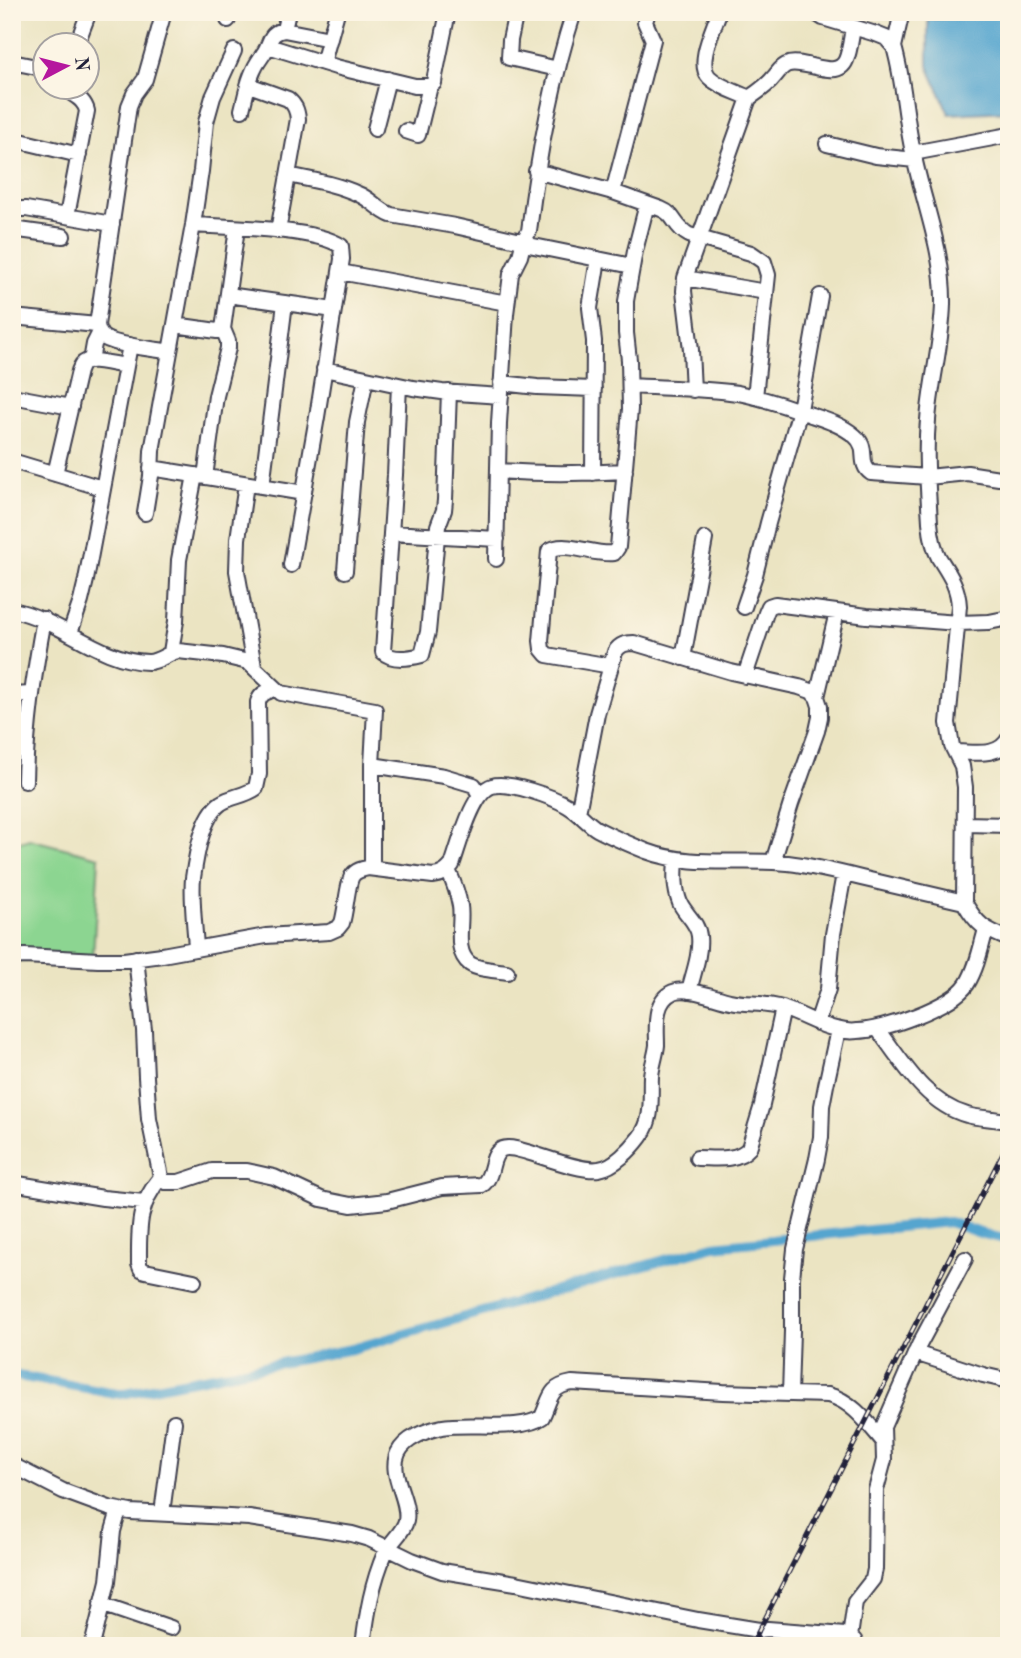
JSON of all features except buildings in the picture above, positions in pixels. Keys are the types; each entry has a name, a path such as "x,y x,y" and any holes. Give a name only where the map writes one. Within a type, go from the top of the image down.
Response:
{"street":[{"path":"81,32 89,12"},
{"path":"91,361 98,330 129,106 145,79 164,12"},
{"path":"284,30 288,12"},
{"path":"323,63 337,12"},
{"path":"406,131 418,135 430,86 434,83 448,12"},
{"path":"516,12 509,58 558,69"},
{"path":"496,559 501,390 511,274 529,231 537,171 558,69 574,12"},
{"path":"613,192 653,40 645,22 648,12"},
{"path":"719,12 708,45 705,71 717,83 749,98"},
{"path":"814,12 823,18 886,38 894,47"},
{"path":"902,12 894,47 914,156 938,249 942,282 943,306 926,442 933,542 958,595 958,623 948,723 952,746 964,772 964,902 981,926 1009,939"},
{"path":"693,390 685,278 749,98 788,64 828,69 842,66 846,60 853,28"},
{"path":"242,110 254,70 272,35 284,30 330,39"},
{"path":"145,513 152,452 193,225 206,122 213,97 234,51"},
{"path":"263,54 323,63 415,86 430,86"},
{"path":"12,62 32,66"},
{"path":"375,129 388,79"},
{"path":"249,85 288,99 297,110 298,119 278,231"},
{"path":"67,216 86,118 82,102"},
{"path":"827,144 876,156 914,156 1009,135"},
{"path":"12,139 79,155"},
{"path":"537,171 613,192 668,211 681,231 760,258 767,268 755,397"},
{"path":"288,175 329,183 358,194 391,215 446,224 632,266"},
{"path":"611,666 547,655 542,649 541,626 549,551 555,547 606,554 614,553 618,547 630,386 627,289 647,204"},
{"path":"12,214 14,210 26,209 112,224"},
{"path":"193,225 278,231 335,242 341,246 340,272 291,565"},
{"path":"171,652 176,621 179,560 228,348 223,329 237,228"},
{"path":"12,229 63,236"},
{"path":"593,473 594,341 590,308 598,259"},
{"path":"340,272 507,303"},
{"path":"685,278 766,292"},
{"path":"228,295 334,310"},
{"path":"744,607 800,410 820,296"},
{"path":"262,486 285,303"},
{"path":"12,317 98,330 103,338 113,342 170,352"},
{"path":"175,325 212,331 223,329"},
{"path":"70,633 81,601 130,345"},
{"path":"55,474 79,370 83,364 91,361 126,366"},
{"path":"324,369 398,385 449,392 537,387 594,389"},
{"path":"345,571 357,422 366,378"},
{"path":"398,385 383,652 387,657 413,657 422,655 424,650 438,526 445,500 449,392"},
{"path":"630,386 735,393 800,410 843,428 855,436 862,443 864,466 871,473 928,478 967,473 999,478"},
{"path":"12,396 71,407"},
{"path":"12,461 102,488"},
{"path":"151,468 304,493"},
{"path":"498,471 546,474 625,471"},
{"path":"246,484 238,539 237,571 254,666"},
{"path":"391,533 497,539"},
{"path":"683,658 705,539"},
{"path":"745,676 769,606 775,604 888,618 958,623 1009,618"},
{"path":"12,610 44,619 99,649 132,659 148,662 178,650 223,656 248,662 281,693 375,710 372,868"},
{"path":"817,697 837,612"},
{"path":"25,781 31,694 44,619"},
{"path":"578,813 597,714 611,666 618,647 634,643 745,676 799,687 811,691 817,697 820,706 817,731 773,862"},
{"path":"196,949 193,879 202,834 207,820 220,804 256,788 259,774 258,702 260,695 275,689"},
{"path":"12,695 31,694"},
{"path":"955,752 995,752 1006,744 1009,738"},
{"path":"372,765 444,776 474,785 480,795"},
{"path":"12,957 98,960 136,958 266,936 330,932 342,923 353,875 359,870 372,868 433,876 441,875 447,870 452,864 480,795 488,787 496,785 538,793 556,800 570,807 596,828 664,857 713,862 773,862 813,867 964,902"},
{"path":"965,824 1009,825"},
{"path":"676,859 677,893 697,929 699,939 689,991"},
{"path":"447,870 460,907 463,957 474,966 507,972"},
{"path":"817,1023 828,989 833,934 844,874"},
{"path":"136,958 144,1030 149,1119 161,1177 165,1182 179,1182 212,1171 247,1171 274,1177 321,1199 351,1205 442,1187 482,1185 489,1178 495,1157 503,1149 518,1149 586,1169 601,1169 614,1162 645,1129 650,1112 651,1075 660,1008 664,1000 676,991 783,1008 838,1030 855,1032 877,1028 944,1003 960,992 971,976 986,929"},
{"path":"697,1158 733,1157 749,1148 762,1105 783,1008"},
{"path":"877,1028 934,1097 967,1115 1000,1120"},
{"path":"790,1394 795,1249 819,1148 827,1076 838,1030"},
{"path":"161,1177 144,1202 140,1224 139,1264 141,1269 153,1273 194,1281"},
{"path":"12,1183 144,1202"},
{"path":"12,1465 39,1480 108,1508 249,1518 352,1534 442,1572 516,1583 698,1620 759,1630 837,1634 854,1641 855,1602 873,1579 875,1569 876,1490 884,1460 883,1427 915,1353 965,1259"},
{"path":"915,1353 1009,1381"},
{"path":"363,1646 370,1599 387,1548 404,1527 406,1520 396,1460 406,1443 430,1430 464,1425 523,1424 537,1421 542,1417 554,1389 562,1384 572,1383 828,1395 849,1404 883,1441"},
{"path":"162,1513 174,1422"},
{"path":"92,1646 109,1574 113,1531 119,1510"},
{"path":"101,1604 171,1628"}],"green space":[{"path":"29,839 99,857 93,957 12,961 12,858 17,843"}],"water":[{"path":"967,12 1009,12 1009,111 949,114 928,66 928,19 964,17"}],"waterway":[{"path":"12,1375 121,1394 352,1349 714,1246 949,1222 1009,1240"}],"railway":[{"path":"751,1646 1009,1141"}]}
